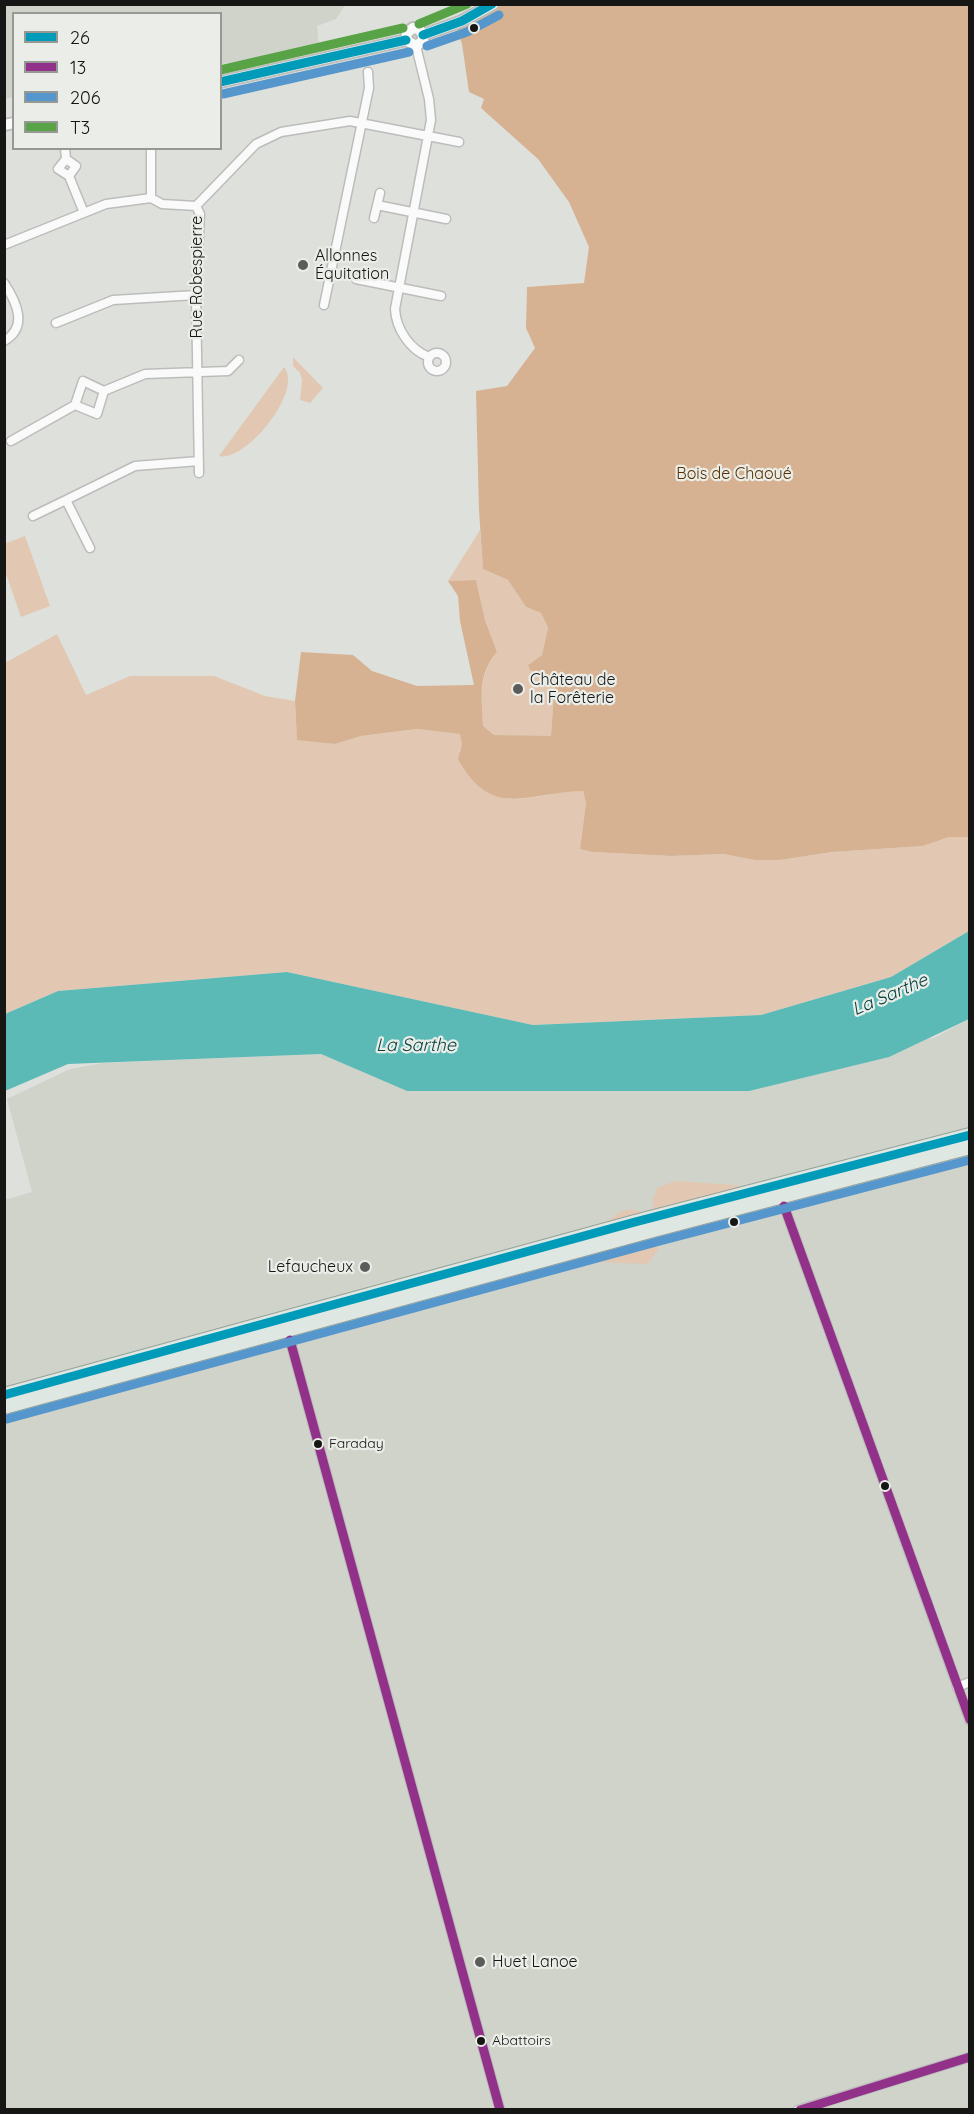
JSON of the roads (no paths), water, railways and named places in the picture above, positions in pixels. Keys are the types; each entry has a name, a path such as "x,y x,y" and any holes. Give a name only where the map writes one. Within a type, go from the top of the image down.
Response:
{"main road":[{"path":"4,1407 969,1135"},
{"path":"4,1395 655,1223 969,1147"}],"street":[{"path":"423,35 462,21 493,4"},
{"path":"222,82 411,43 423,41 423,35 418,29 411,29 407,33 411,43 431,109 428,136 395,309 399,331 422,354 429,357"},
{"path":"324,305 369,88 368,72"},
{"name":"Rue Robespierre","path":"199,473 196,295 200,214 196,206 232,166 263,139 281,132 350,121 459,142"},
{"path":"65,150 66,159 58,169 69,176 84,213"},
{"path":"151,150 151,198"},
{"path":"66,159 76,166 69,176"},
{"path":"374,218 380,193"},
{"path":"4,245 105,204 151,198 162,204 196,206"},
{"path":"377,205 446,219"},
{"path":"356,279 441,296"},
{"path":"4,283 16,305 18,320 16,330 4,341"},
{"path":"56,323 113,300 196,295"},
{"path":"10,441 75,405 82,381 104,391 145,374 228,371 238,360"},
{"path":"75,405 97,414 104,391"},
{"path":"33,516 135,466 199,461"},
{"path":"66,500 90,548"},
{"path":"784,1206 969,1721"},
{"path":"290,1340 500,2109"},
{"path":"957,1687 969,1682"},
{"path":"798,2109 969,2057"}],"water":[{"name":"La Sarthe","path":"969,931 969,1019 889,1057 749,1091 407,1091 321,1054 68,1064 5,1091 5,1014 58,991 287,972 533,1025 761,1015 891,977"}],"place":[{"name":"Allonnes Équitation","path":"303,265"},
{"name":"Château de la Forêterie","path":"518,689"},
{"name":"Lefaucheux","path":"365,1267"},
{"name":"Faraday","path":"318,1444"},
{"name":"Huet Lanoe","path":"480,1962"},
{"name":"Abattoirs","path":"481,2041"}],"park label":[{"name":"Bois de Chaoué","path":"734,474"}]}
